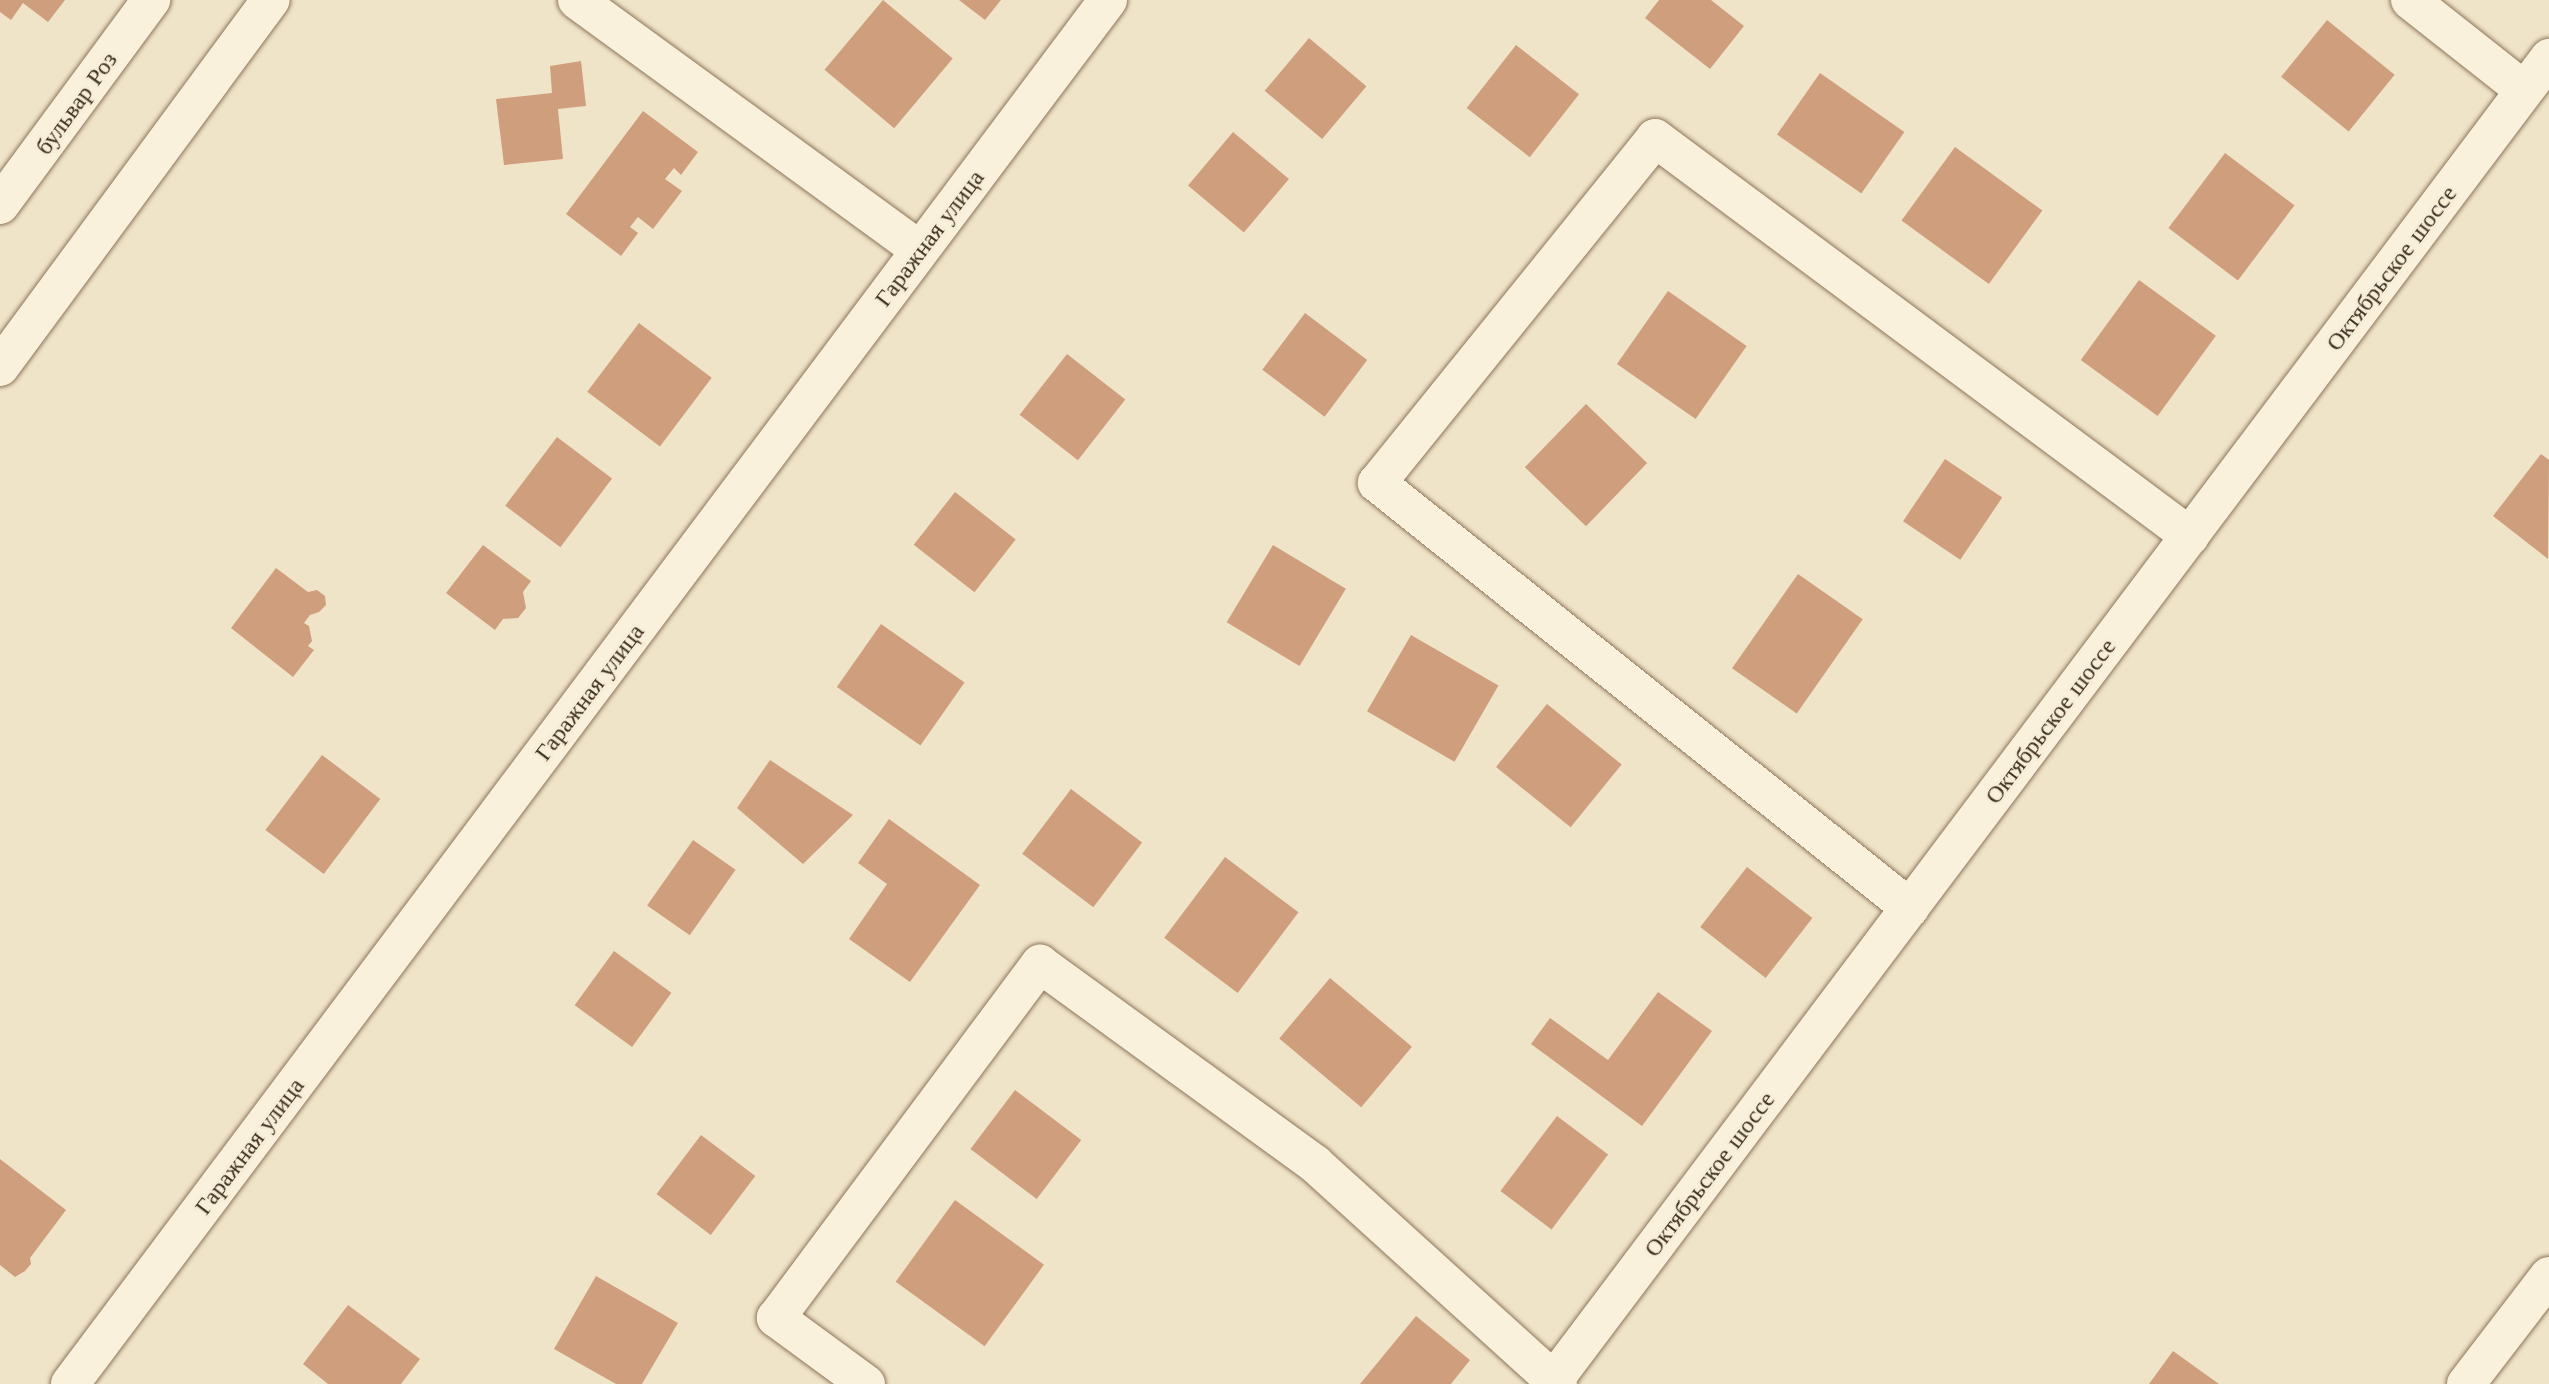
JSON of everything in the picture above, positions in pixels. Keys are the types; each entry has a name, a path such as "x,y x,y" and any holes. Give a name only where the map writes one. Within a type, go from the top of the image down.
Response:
{"street":[{"name":"бульвар Роз","path":"0,205 151,0"},
{"path":"0,367 271,0"},
{"path":"577,0 920,250"},
{"name":"Гаражная улица","path":"70,1384 1108,0"},
{"path":"2410,0 2524,90"},
{"name":"Октябрьское шоссе","path":"1554,1383 2549,58"},
{"path":"1910,908 1377,483 1655,138 2190,536"},
{"path":"866,1384 776,1318 1040,964 1315,1164 1554,1383"},
{"path":"2466,1384 2549,1276"}],"building":[{"path":"0,0 65,0 48,22 23,3 11,20 0,12"},
{"path":"883,0 953,58 894,128 825,70"},
{"path":"959,0 1001,0 985,20"},
{"path":"1659,0 1711,0 1744,26 1710,69 1645,18"},
{"path":"2327,20 2395,75 2349,131 2281,77"},
{"path":"1309,38 1366,86 1322,139 1265,91"},
{"path":"1516,45 1579,94 1530,157 1467,108"},
{"path":"581,61 586,106 558,109 563,159 504,165 496,99 552,93 550,66"},
{"path":"1820,73 1904,132 1861,194 1777,134"},
{"path":"643,111 698,152 681,175 674,168 665,179 682,191 653,229 638,217 630,227 638,233 621,256 566,214"},
{"path":"1233,132 1289,179 1244,233 1188,186"},
{"path":"1955,147 2042,210 1989,284 1902,221"},
{"path":"2225,153 2294,205 2238,280 2168,228"},
{"path":"2139,280 2216,336 2158,416 2081,360"},
{"path":"1668,291 1747,346 1696,419 1617,364"},
{"path":"1305,313 1367,360 1325,417 1262,370"},
{"path":"639,323 712,378 660,446 587,392"},
{"path":"1067,354 1125,400 1078,460 1020,415"},
{"path":"1586,404 1647,463 1586,526 1525,467"},
{"path":"557,437 612,479 560,547 505,506"},
{"path":"2541,454 2549,460 2548,559 2493,516"},
{"path":"1945,459 2002,498 1960,560 1903,521"},
{"path":"955,492 1016,539 974,592 914,545"},
{"path":"483,545 531,581 523,592 526,608 518,618 503,619 495,630 446,593"},
{"path":"1273,545 1346,589 1300,666 1227,622"},
{"path":"276,568 308,592 317,590 325,596 326,605 319,612 310,615 304,623 309,626 312,641 308,646 314,650 293,677 231,628"},
{"path":"1798,574 1863,619 1797,714 1732,668"},
{"path":"881,624 965,683 920,746 837,687"},
{"path":"1411,635 1498,686 1454,762 1367,711"},
{"path":"1547,704 1622,764 1571,827 1496,767"},
{"path":"322,755 380,799 324,874 265,830"},
{"path":"770,760 853,815 803,864 737,808"},
{"path":"1071,789 1142,843 1093,907 1022,854"},
{"path":"889,819 980,885 910,982 849,939 887,884 858,863"},
{"path":"693,840 736,870 690,935 647,906"},
{"path":"1225,857 1298,912 1238,993 1164,938"},
{"path":"1747,867 1812,918 1766,978 1700,927"},
{"path":"614,951 671,993 632,1047 575,1005"},
{"path":"1330,978 1412,1047 1361,1107 1279,1039"},
{"path":"1658,992 1712,1031 1642,1126 1531,1044 1550,1018 1608,1060"},
{"path":"1015,1090 1081,1140 1037,1199 970,1149"},
{"path":"1557,1116 1608,1155 1552,1230 1500,1191"},
{"path":"701,1135 755,1176 711,1235 656,1194"},
{"path":"0,1159 66,1210 30,1258 31,1264 15,1277 0,1265"},
{"path":"955,1200 1044,1265 985,1346 896,1282"},
{"path":"596,1276 678,1323 642,1384 616,1384 554,1349"},
{"path":"348,1305 420,1359 401,1384 328,1384 303,1364"},
{"path":"1416,1316 1470,1360 1451,1384 1360,1384"},
{"path":"2173,1351 2219,1384 2149,1384"}]}
